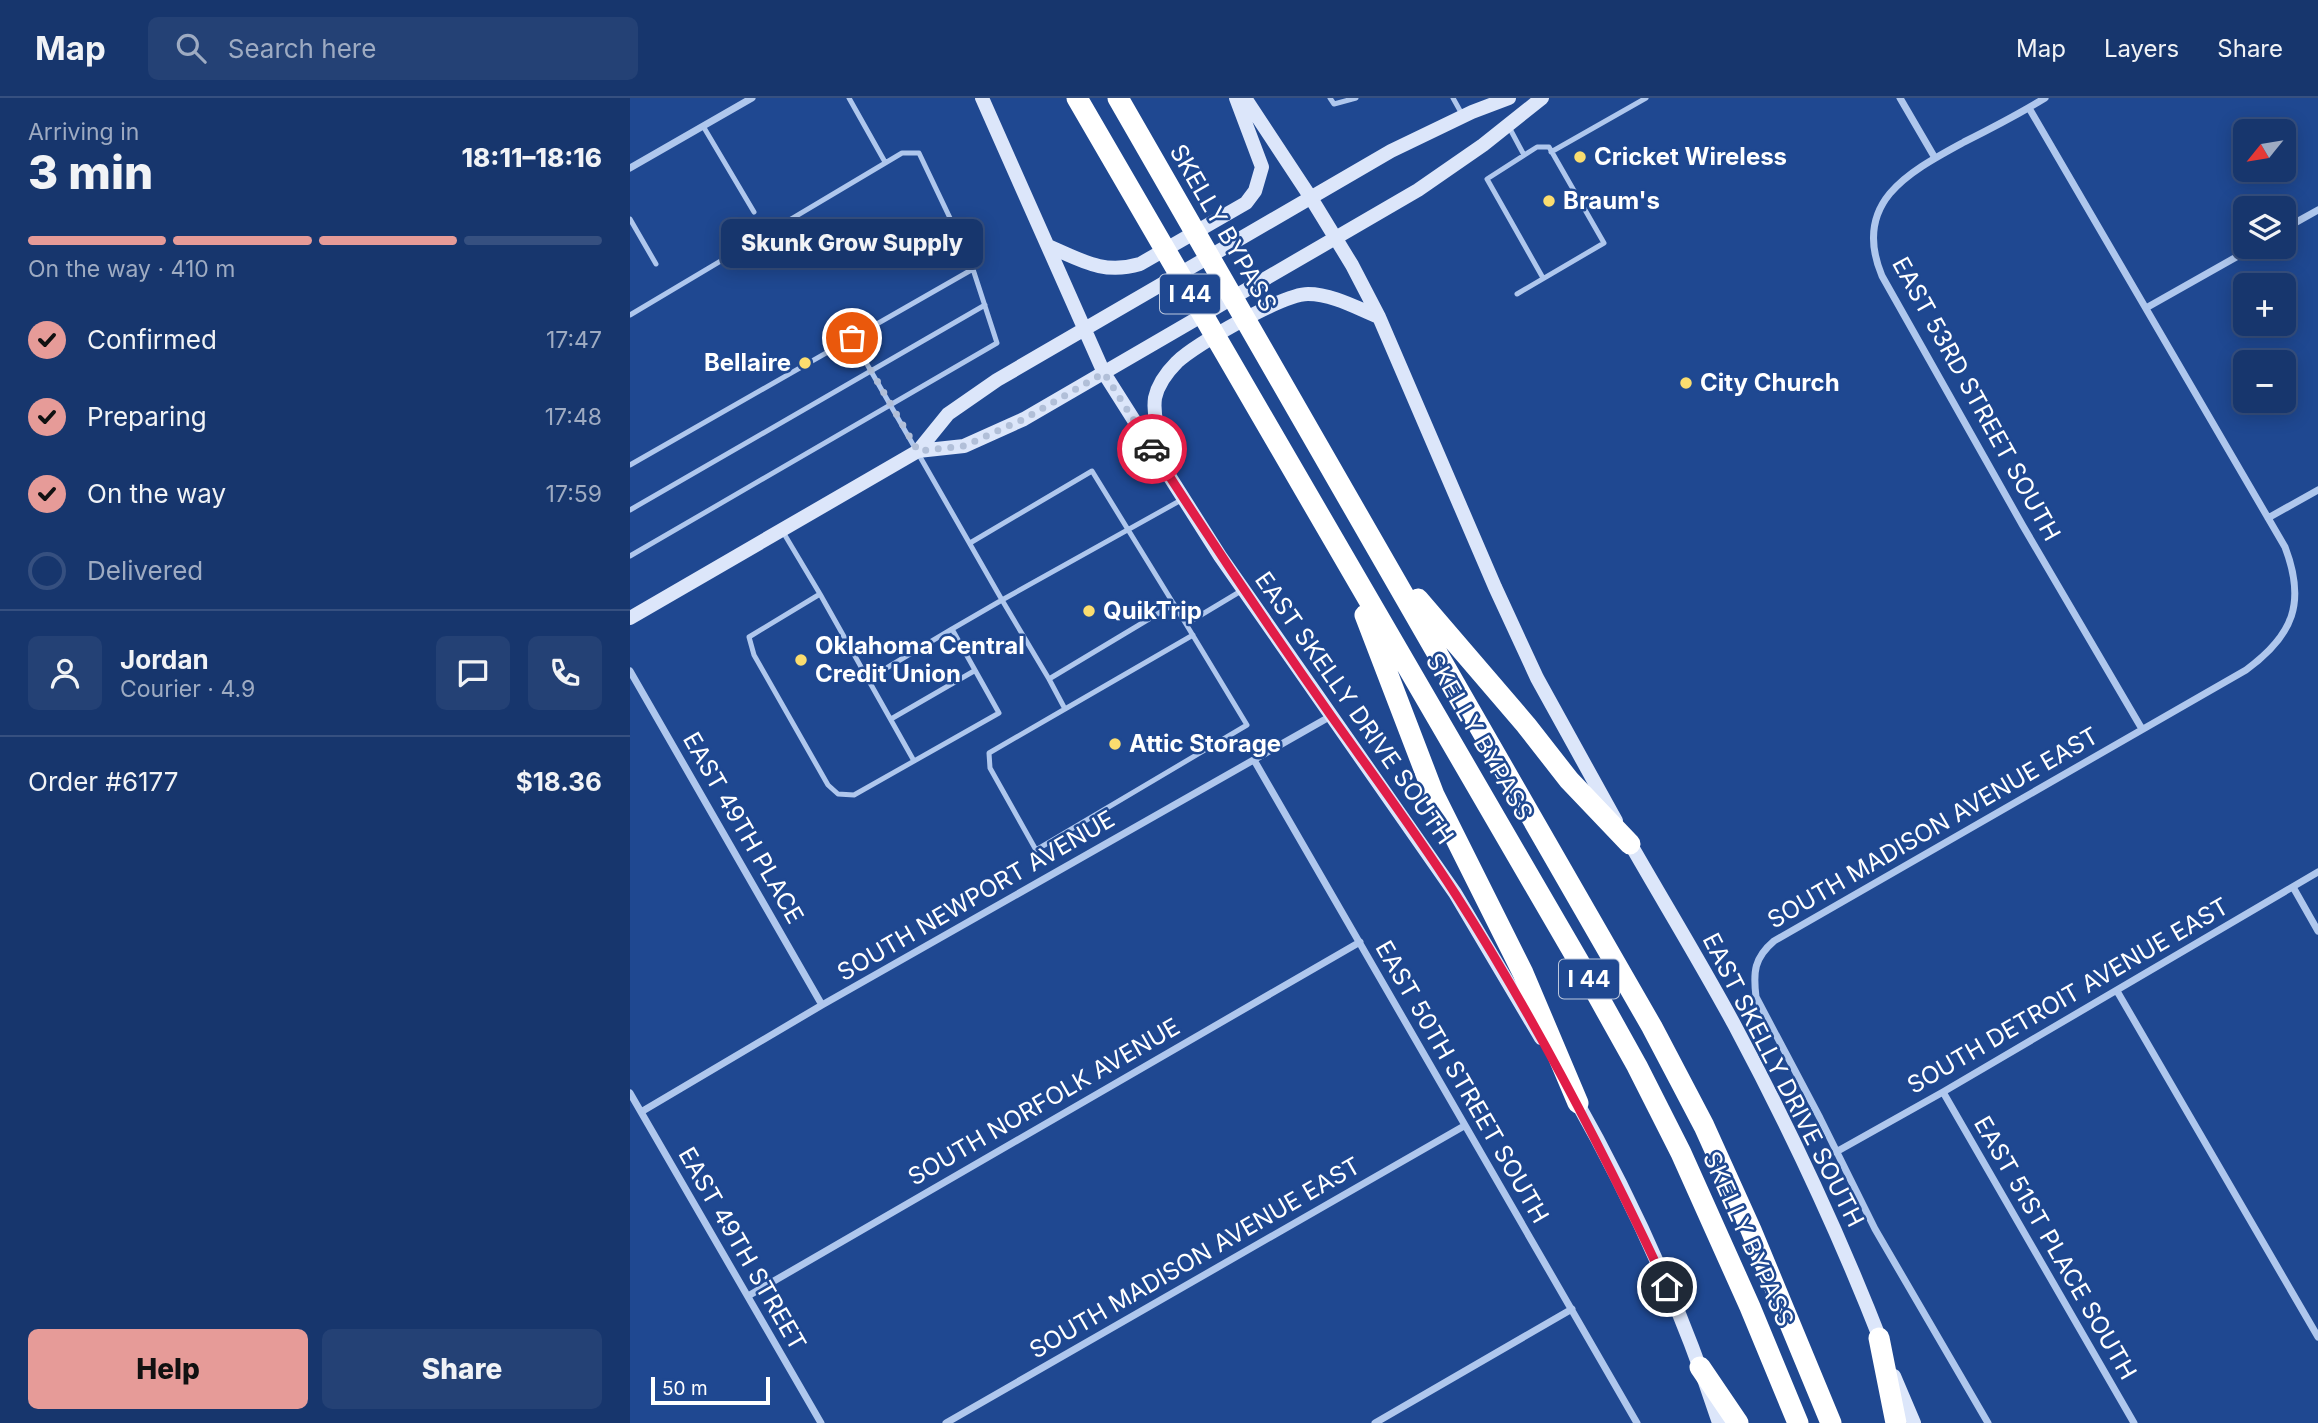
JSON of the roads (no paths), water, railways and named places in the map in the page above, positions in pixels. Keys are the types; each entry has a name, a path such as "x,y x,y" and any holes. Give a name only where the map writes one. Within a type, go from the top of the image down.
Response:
{"highway":[{"name":"SKELLY BYPASS","path":"1077,98 1573,950 1637,1066 1712,1220 1798,1423"},
{"name":"SKELLY BYPASS","path":"1118,98 1652,1027 1704,1126 1751,1230 1831,1423"},
{"path":"1342,555 1434,795 1523,973 1578,1103"},
{"path":"1385,560 1526,724 1569,780 1630,844"},
{"path":"1879,1338 1896,1423"},
{"path":"1700,1367 1738,1423"}],"main road":[{"name":"EAST SKELLY DRIVE SOUTH","path":"982,98 1104,373 1243,589 1461,902 1578,1103 1627,1201 1700,1367 1719,1423"},
{"path":"1048,246 1096,267 1125,269 1140,264 1246,202 1255,191 1262,167 1236,98"},
{"name":"EAST SKELLY DRIVE SOUTH","path":"1245,98 1337,238 1379,317 1531,667 1568,737 1735,1026 1828,1215 1914,1423"},
{"path":"631,615 918,451 948,414 998,380 1083,329 1391,151 1463,116 1508,98"},
{"path":"918,451 964,446 1024,419 1418,190 1542,98"},
{"path":"1172,481 1155,408 1160,383 1178,361 1278,302 1294,296 1325,296 1379,317"}],"street":[{"path":"630,168 752,98"},
{"path":"1900,98 1935,158"},
{"name":"EAST 53RD STREET SOUTH","path":"2045,98 1909,174 1885,198 1875,224 1873,241 1876,261 1888,288 2016,514 2142,729"},
{"path":"2029,108 2268,518 2318,489"},
{"path":"2296,222 2318,210"},
{"path":"2146,309 2233,259"},
{"name":"SOUTH MADISON AVENUE EAST","path":"1988,1423 1875,1229 1756,997 1754,979 1761,952 1774,941 2246,670 2266,655 2282,639 2292,615 2297,591 2285,547 2268,518"},
{"name":"EAST 49TH PLACE","path":"630,671 822,1005"},
{"name":"SOUTH NEWPORT AVENUE","path":"641,1112 822,1005 1331,716"},
{"name":"EAST 50TH STREET SOUTH","path":"1254,760 1637,1423"},
{"name":"SOUTH DETROIT AVENUE EAST","path":"1836,1152 2118,991 2318,872"},
{"path":"2293,887 2318,931"},
{"name":"SOUTH NORFOLK AVENUE","path":"748,1296 1360,942"},
{"path":"2118,991 2318,1337"},
{"name":"EAST 51ST PLACE SOUTH","path":"1943,1092 2134,1423"},
{"name":"EAST 49TH STREET","path":"630,1093 821,1423"},
{"name":"SOUTH MADISON AVENUE EAST","path":"946,1423 1464,1126"},
{"path":"1374,1423 1572,1309"}],"lane":[{"path":"849,98 885,162"},
{"path":"1330,98 1334,104 1356,98"},
{"path":"1453,98 1463,116"},
{"path":"1551,152 1646,98"},
{"path":"1508,125 1524,155"},
{"path":"703,126 754,212"},
{"path":"1517,294 1604,243 1549,147 1537,147 1487,179 1543,278"},
{"path":"630,315 901,153 919,153 973,269 997,343 630,556"},
{"path":"630,219 656,264"},
{"path":"630,465 973,269"},
{"path":"630,510 985,305"},
{"path":"852,338 1065,709"},
{"path":"970,543 1092,471 1247,725 1036,850 990,768 989,753 1192,635"},
{"path":"868,679 1002,600 1183,499"},
{"path":"782,530 914,761"},
{"path":"1186,624 1243,589"},
{"path":"820,594 748,637 754,655 828,785 838,794 854,795 999,713 952,629"},
{"path":"1049,679 1174,604"},
{"path":"891,719 974,671"}],"place":[{"name":"Cricket Wireless","path":"1580,157"},
{"name":"Braum's","path":"1549,201"},
{"name":"Skunk Grow Supply","path":"852,338"},
{"name":"Bellaire","path":"805,363"},
{"name":"City Church","path":"1686,383"},
{"name":"QuikTrip","path":"1089,611"},
{"name":"Oklahoma Central Credit Union","path":"801,660"},
{"name":"Attic Storage","path":"1115,744"}]}
